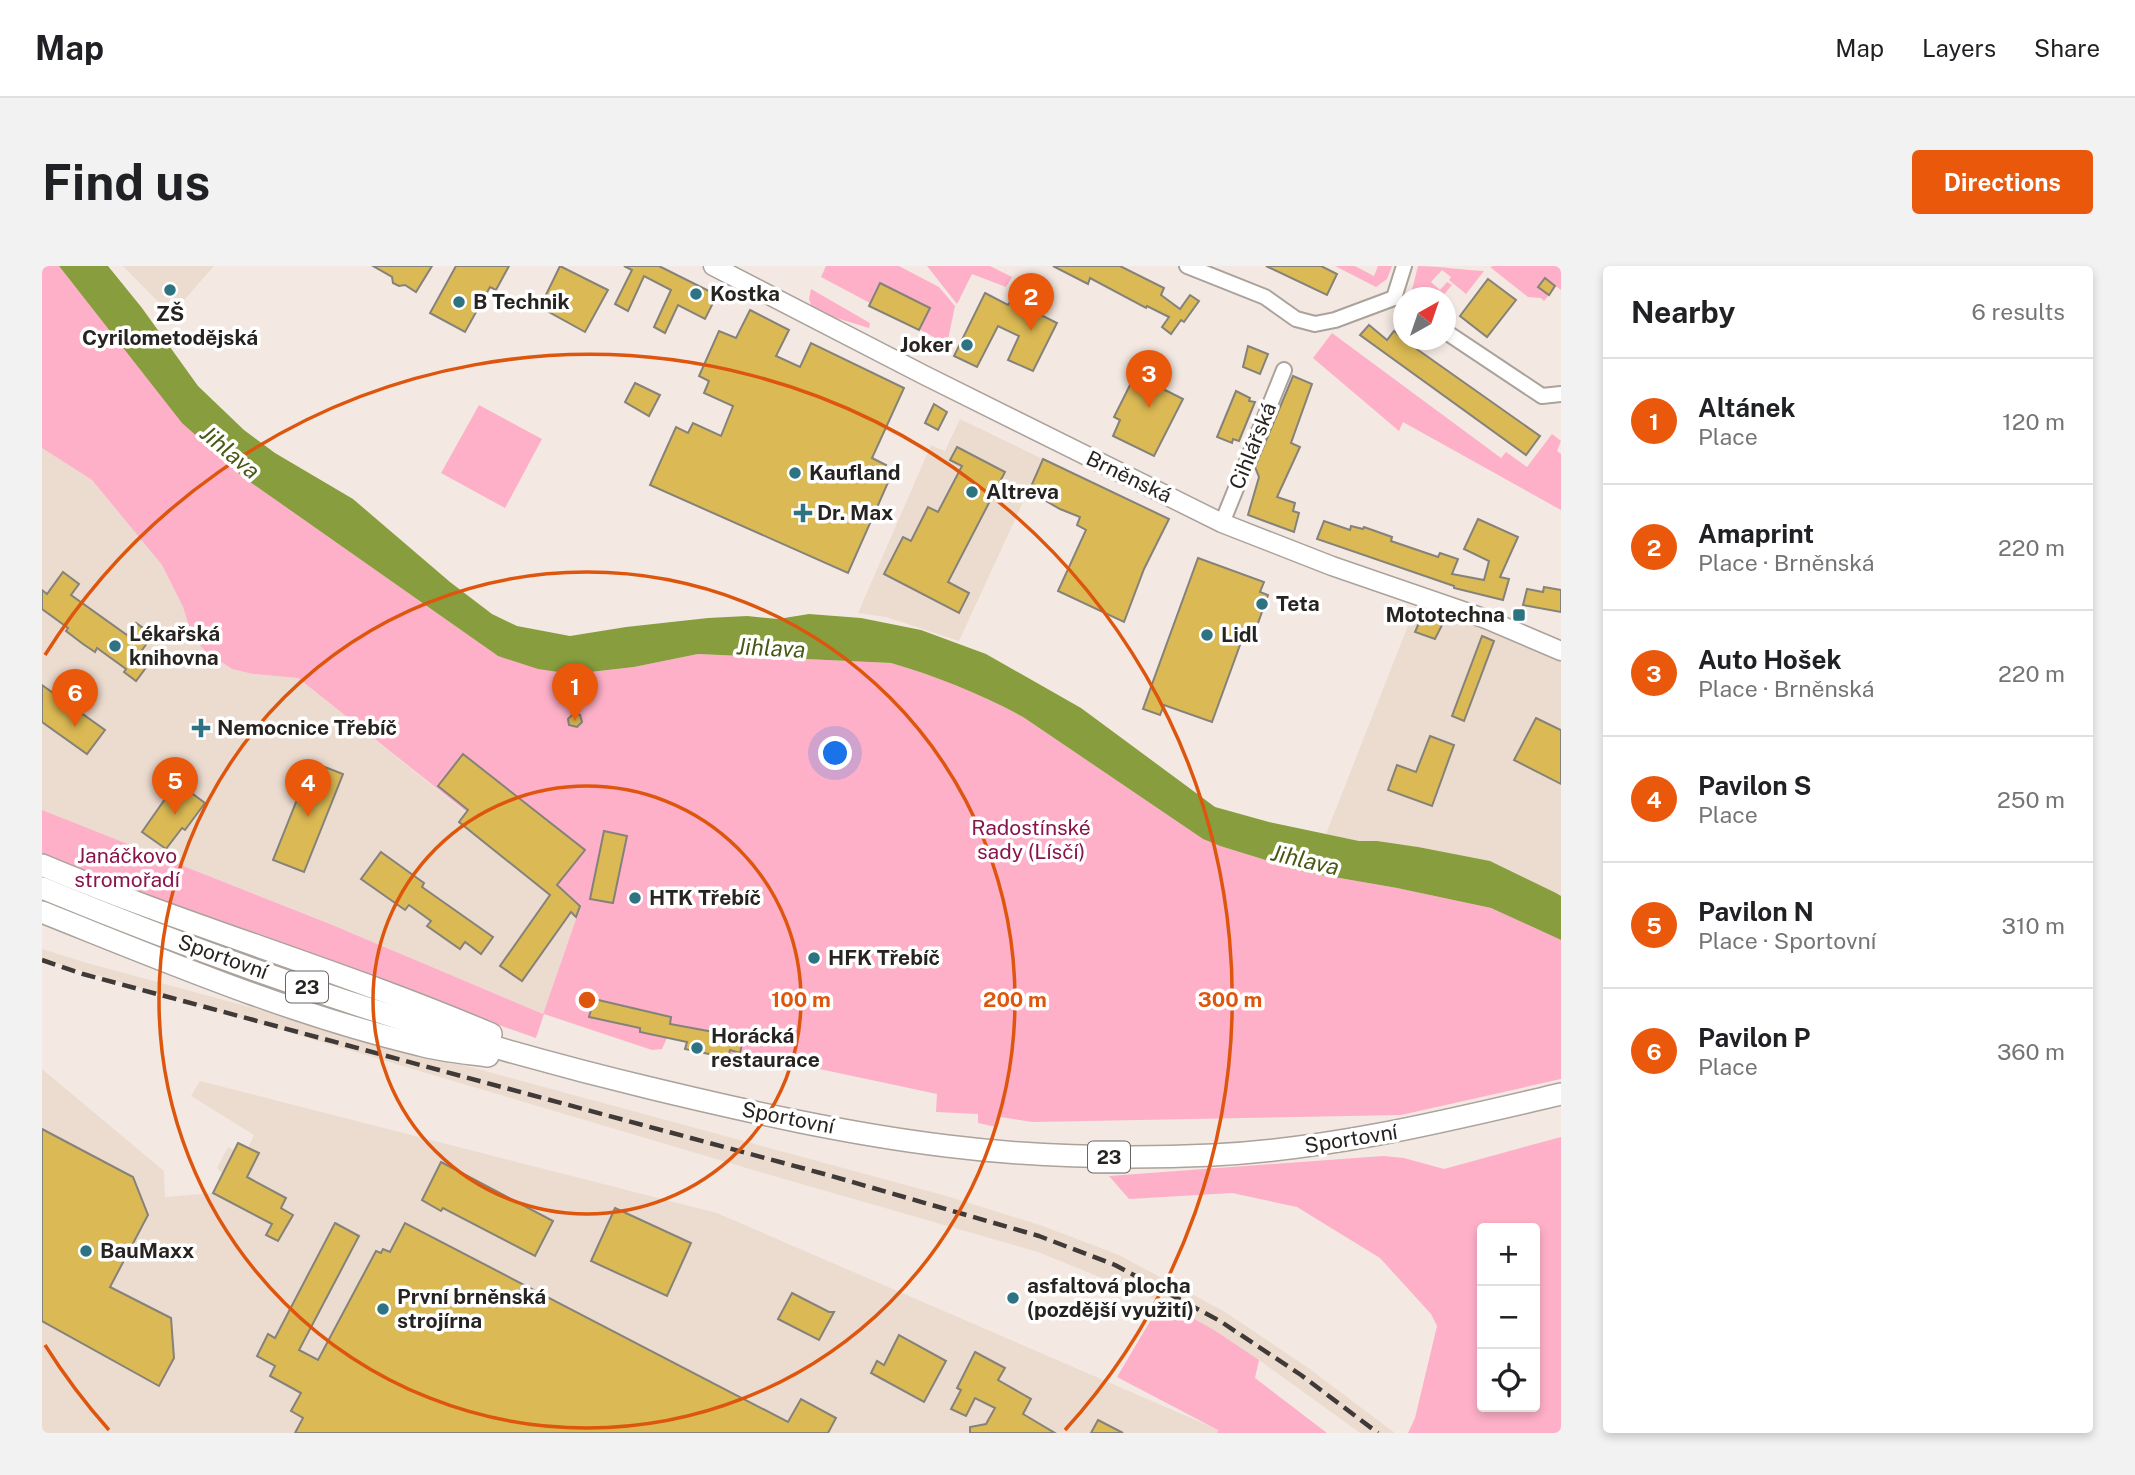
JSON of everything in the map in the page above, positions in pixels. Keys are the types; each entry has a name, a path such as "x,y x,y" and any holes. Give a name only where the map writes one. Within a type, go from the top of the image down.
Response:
{"main road":[{"path":"42,865 160,911 430,1007 577,1070"},
{"name":"Sportovní","path":"42,888 253,969 437,1030 577,1070 711,1103 872,1135 952,1147 1064,1156 1202,1155 1302,1147 1381,1136 1561,1094"},
{"path":"42,912 196,972 358,1029 423,1046 577,1070"}],"street":[{"name":"Brněnská","path":"713,266 939,383 1222,523 1332,566 1486,619 1561,651"},
{"path":"1187,266 1265,297 1296,319 1315,324 1393,303"},
{"path":"1401,287 1404,266"},
{"path":"1456,339 1542,396 1561,394"},
{"name":"Cihlářská","path":"1222,523 1284,370"}],"shaded area":[{"name":"ZŠ Cyrilometodějská","path":"123,266 214,266 171,315"},
{"path":"960,419 1043,459 959,641 886,617 858,613 931,445 945,451"},
{"name":"Nemocnice Třebíč","path":"42,448 92,480 162,565 183,607 189,626 213,658 232,669 253,674 298,678 581,905 543,1014 330,924 42,810"},
{"path":"1420,595 1561,651 1561,896 1377,841 1359,841 1326,834"},
{"path":"42,949 950,1197 1043,1226 1119,1255 1225,1312 1307,1367 1395,1433 1360,1433 1259,1360 1171,1306 1038,1252 42,959"},
{"name":"První brněnská strojírna","path":"42,1069 164,1171 165,1197 213,1193 223,1174 217,1168 228,1147 236,1151 243,1145 248,1148 254,1135 191,1096 200,1081 717,1213 1219,1430 1217,1433 42,1433"}],"green space":[{"path":"42,266 59,266 182,422 243,477 498,656 573,674 634,667 698,654 891,663 959,687 1023,717 1203,839 1305,872 1491,908 1561,940 1561,1079 1401,1115 1033,1122 1000,1117 996,1127 978,1123 978,1114 936,1112 937,1094 735,1051 733,1059 685,1049 686,1042 667,1038 662,1049 652,1050 544,1014 536,1038 370,980 42,857 42,810 330,924 543,1014 581,905 298,678 253,674 232,669 207,653 198,643 162,565 92,480 42,448"},
{"path":"826,266 899,266 939,287 955,306 947,344 821,277"},
{"path":"927,266 990,266 1012,277 1006,287 972,274 957,304"},
{"path":"1335,266 1355,266 1374,276 1378,266 1392,266 1387,279 1376,287"},
{"path":"1418,266 1484,271 1466,294 1449,280 1451,277 1442,270 1431,282 1437,287 1413,287"},
{"path":"1561,266 1561,290 1545,278 1549,295 1544,301 1541,298 1528,297 1490,267"},
{"path":"811,289 870,323 869,328 833,317 811,305"},
{"path":"1332,333 1501,458 1506,452 1527,467 1552,434 1561,441 1557,451 1561,454 1561,510 1403,422 1399,431 1313,358"},
{"path":"479,405 542,439 505,508 441,473"},
{"path":"1561,1137 1561,1433 1408,1433 1415,1418 1437,1326 1431,1314 1380,1258 1297,1207 1232,1193 1129,1199 1109,1176 1383,1156 1404,1158 1444,1169"},
{"path":"1162,1301 1214,1330 1259,1360 1255,1378 1327,1433 1217,1433 1218,1430 1117,1377"}],"water":[{"name":"Jihlava","path":"59,266 108,266 198,386 244,430 275,453 353,499 450,582 492,614 517,626 570,636 708,618 747,616 778,619 809,614 861,618 921,630 986,654 1081,708 1215,807 1269,822 1359,841 1418,847 1490,861 1561,896 1561,940 1491,908 1305,872 1203,839 1023,717 959,687 891,663 698,654 634,667 573,674 538,669 498,656 243,477 182,423"}],"building":[{"path":"373,266 432,266 416,292 405,285 393,283 392,277"},
{"name":"B Technik","path":"456,266 509,266 496,290 490,287 465,332 430,313"},
{"path":"560,266 608,290 585,332 540,307"},
{"path":"624,266 659,266 717,295 705,319 678,305 665,333 654,327 671,290 644,276 628,311 615,304 632,270"},
{"path":"1053,266 1120,266 1164,288 1161,295 1180,309 1190,295 1199,301 1184,322 1181,320 1171,334 1162,327 1169,317 1147,306 1146,308 1090,278 1088,284"},
{"path":"1266,266 1321,266 1337,274 1327,295"},
{"path":"1545,278 1555,286 1549,295 1538,287"},
{"path":"1488,279 1516,300 1487,337 1460,316"},
{"path":"880,283 930,308 919,330 869,306"},
{"path":"985,293 1008,305 1011,300 1057,323 1033,371 1008,360 1019,336 998,326 977,367 954,356"},
{"path":"750,310 789,330 776,356 800,367 811,343 904,388 872,458 886,465 882,474 890,478 848,573 650,485 676,427 688,433 693,423 721,436 733,406 704,393 709,381 699,376 719,331 736,338"},
{"path":"1369,325 1387,340 1393,332 1393,350 1418,350 1540,436 1526,455 1360,335"},
{"path":"1248,346 1268,354 1260,374 1243,367"},
{"path":"1135,375 1183,399 1154,456 1113,436 1120,420 1114,417"},
{"path":"1293,376 1312,384 1291,443 1300,447 1277,497 1295,503 1293,511 1299,513 1294,532 1248,515 1259,477 1255,467"},
{"path":"635,383 660,395 649,416 625,402"},
{"path":"1236,391 1250,398 1249,401 1255,402 1239,441 1233,439 1232,443 1217,437"},
{"path":"934,404 947,412 938,430 925,423"},
{"path":"957,447 1005,472 948,582 969,593 959,613 884,574 903,537 911,541 928,507 938,512 962,466 950,460"},
{"path":"1043,459 1169,519 1144,569 1124,622 1058,591 1086,530 1077,525 1080,517 1029,491"},
{"path":"1478,519 1518,537 1500,577 1509,579 1503,600 1454,588 1317,539 1324,521 1350,530 1351,526 1364,527 1392,537 1391,541 1438,557 1440,553 1458,559 1452,574 1484,580 1489,561 1464,549"},
{"name":"Lidl","path":"1198,558 1264,582 1260,592 1268,595 1253,637 1244,634 1212,722 1164,705 1160,715 1143,709"},
{"path":"63,572 79,584 71,595 127,635 136,623 153,635 137,657 148,665 136,681 124,672 126,669 97,648 95,652 83,644 66,631 68,628 42,609 42,590 47,594"},
{"path":"1544,587 1561,590 1561,612 1523,605 1527,589 1543,592"},
{"path":"1424,611 1445,619 1435,639 1415,632"},
{"path":"1482,636 1494,641 1464,721 1452,716"},
{"path":"42,685 105,730 87,754 42,722"},
{"path":"573,714 580,715 582,722 577,727 569,725 568,719"},
{"path":"1536,718 1561,730 1561,784 1514,760"},
{"path":"1430,736 1454,745 1432,806 1388,790 1397,765 1416,772"},
{"path":"463,754 585,850 557,885 580,906 576,917 571,912 522,981 500,966 550,895 459,822 468,810 438,786"},
{"path":"312,762 343,774 304,872 273,860"},
{"path":"174,780 205,803 185,830 182,828 166,849 142,832 165,799 162,797"},
{"path":"604,831 627,836 613,903 590,899"},
{"path":"381,852 424,883 422,887 493,937 481,954 465,942 460,949 427,926 431,921 409,905 405,910 361,879"},
{"path":"594,999 671,1017 670,1024 744,1035 740,1053 730,1050 728,1058 685,1049 687,1042 589,1017"},
{"name":"BauMaxx","path":"42,1129 133,1177 148,1215 110,1287 171,1318 174,1358 159,1386 42,1321"},
{"path":"238,1143 259,1153 247,1177 286,1198 281,1208 293,1215 278,1241 266,1235 272,1224 213,1193"},
{"path":"441,1162 553,1221 535,1256 443,1208 441,1211 422,1200"},
{"path":"615,1208 691,1243 667,1296 591,1261"},
{"path":"335,1223 359,1236 299,1350 318,1360 376,1251 381,1253 383,1249 390,1252 405,1223 788,1422 801,1399 836,1418 828,1433 295,1433 303,1418 291,1411 301,1393 270,1376 275,1366 257,1356 268,1334 275,1338"},
{"path":"792,1293 834,1312 819,1340 778,1319"},
{"path":"899,1335 946,1361 924,1402 871,1373 877,1361 884,1365"},
{"path":"975,1352 1005,1368 998,1380 1031,1399 1023,1414 1055,1433 970,1433 970,1427 986,1424 995,1408 975,1398 966,1416 951,1409 961,1390 957,1388"},
{"path":"1098,1420 1123,1433 1091,1433"}],"railway":[{"path":"42,960 83,974 828,1175 1039,1236 1115,1265 1220,1321 1301,1375 1378,1433"}],"place":[{"name":"ZŠ Cyrilometodějská","path":"170,290"},
{"name":"Kostka","path":"696,294"},
{"name":"B Technik","path":"459,302"},
{"name":"Amaprint","path":"1031,331"},
{"name":"Joker","path":"967,345"},
{"name":"Auto Hošek","path":"1149,408"},
{"name":"Kaufland","path":"795,473"},
{"name":"Altreva","path":"972,492"},
{"name":"Dr. Max","path":"803,513"},
{"name":"Teta","path":"1262,604"},
{"name":"Mototechna","path":"1519,615"},
{"name":"Lidl","path":"1207,635"},
{"name":"Lékařská knihovna","path":"115,646"},
{"name":"Altánek","path":"575,721"},
{"name":"Pavilon P","path":"75,727"},
{"name":"Nemocnice Třebíč","path":"201,728"},
{"name":"Pavilon N","path":"175,815"},
{"name":"Pavilon S","path":"308,817"},
{"name":"HTK Třebíč","path":"635,898"},
{"name":"HFK Třebíč","path":"814,958"},
{"name":"Horácká restaurace","path":"697,1048"},
{"name":"BauMaxx","path":"86,1251"},
{"name":"asfaltová plocha (pozdější využití)","path":"1013,1298"},
{"name":"První brněnská strojírna","path":"383,1309"}],"park label":[{"name":"Radostínské sady (Lísčí)","path":"1031,840"},
{"name":"Janáčkovo stromořadí","path":"127,868"}]}
